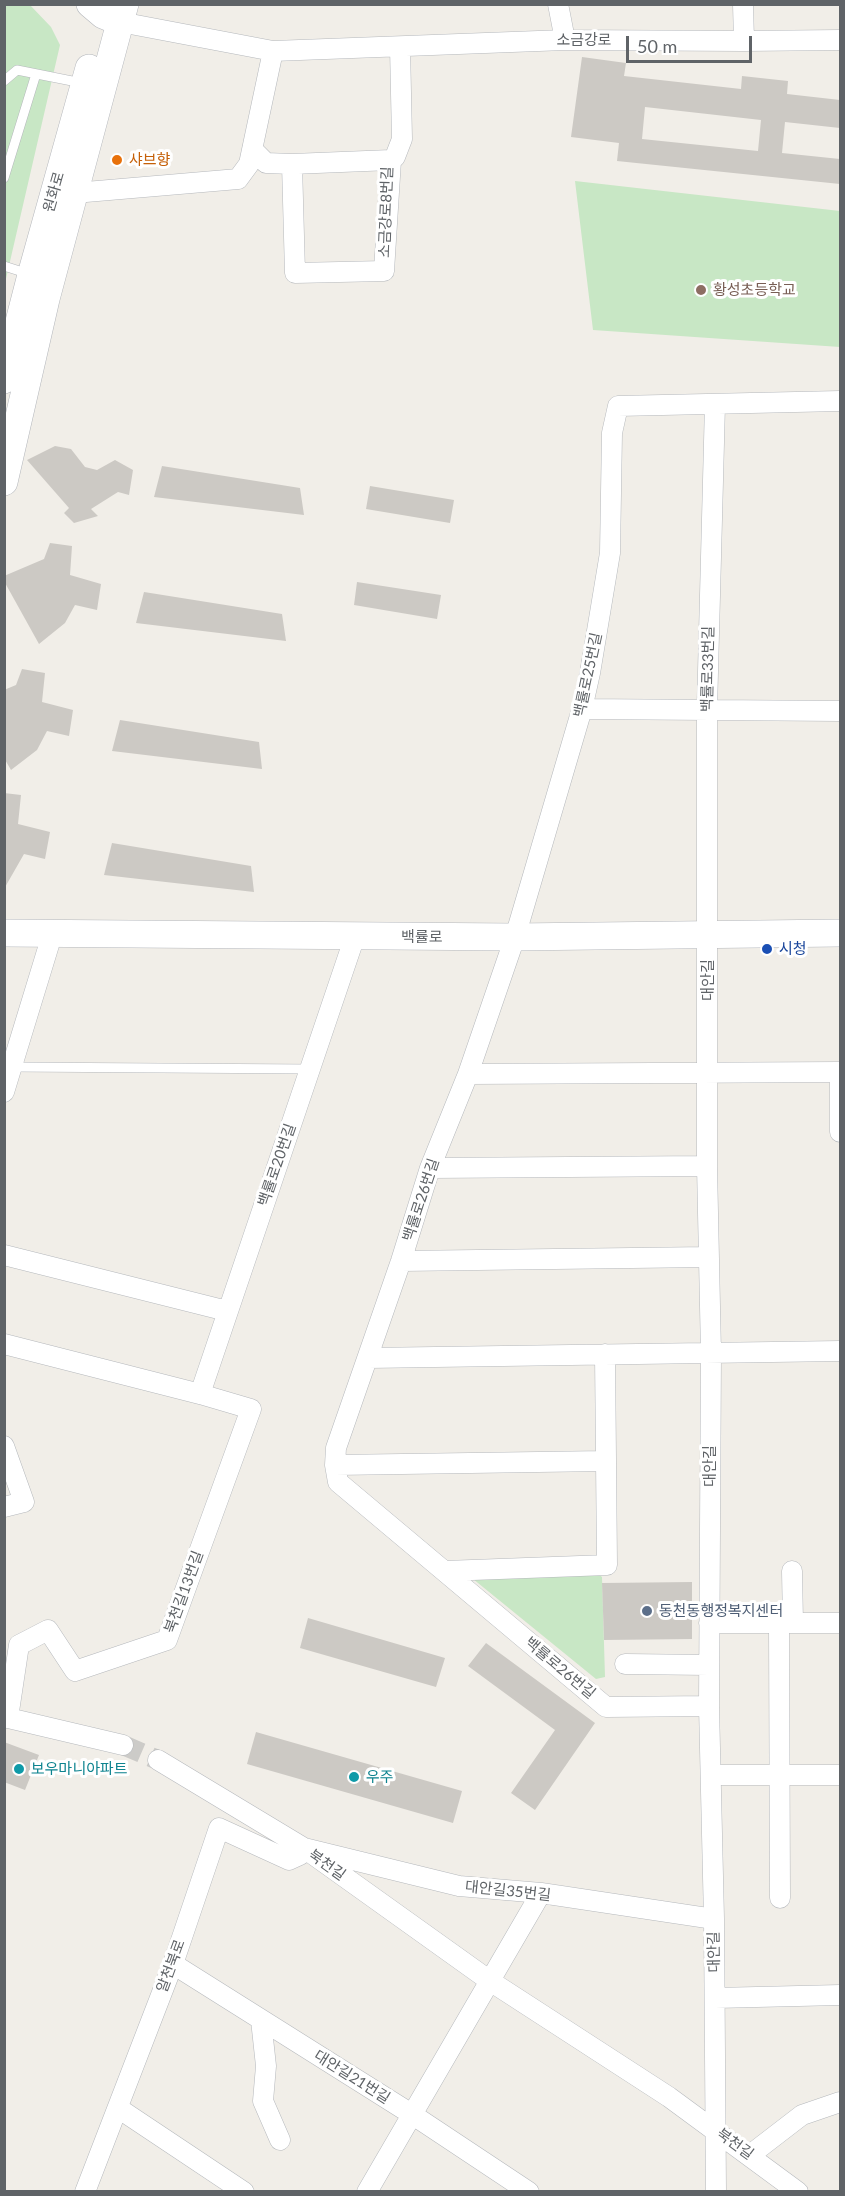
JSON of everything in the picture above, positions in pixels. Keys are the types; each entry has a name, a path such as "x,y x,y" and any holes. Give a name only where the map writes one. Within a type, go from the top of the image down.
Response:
{"main road":[{"name":"원화로","path":"4,380 9,340 31,275 84,84 109,10"},
{"name":"원화로","path":"4,482 46,299 74,193 109,10"},
{"name":"백률로","path":"4,933 515,937 840,933"}],"street":[{"path":"558,4 565,40"},
{"path":"743,4 744,41"},
{"name":"소금강로","path":"109,10 273,51 565,40 840,40"},
{"path":"391,160 395,157 402,140 400,47"},
{"path":"252,149 273,51"},
{"name":"원화로","path":"74,193 238,179 249,164 252,149"},
{"name":"소금강로8번길","path":"252,149 266,163 391,160 384,271 295,273 292,164"},
{"path":"715,404 840,401"},
{"name":"백률로25번길","path":"515,937 591,673 610,553 612,433 618,406 715,404"},
{"name":"백률로33번길","path":"708,934 707,710 715,404"},
{"path":"582,709 840,711"},
{"name":"대안길","path":"708,934 707,1166 711,1353 709,1706 714,1919 716,2192"},
{"path":"4,1092 52,935"},
{"name":"백률로20번길","path":"200,1394 355,936"},
{"name":"백률로26번길","path":"515,937 468,1074 430,1168 401,1261 336,1448 335,1465 338,1482 606,1707 709,1706"},
{"path":"468,1074 840,1072 840,1132"},
{"path":"430,1168 707,1166"},
{"path":"4,1255 227,1311"},
{"path":"401,1261 708,1257"},
{"path":"4,1344 200,1394"},
{"path":"368,1358 840,1351"},
{"path":"445,1571 607,1566 605,1354"},
{"name":"북천길13번길","path":"6,1718 19,1645 48,1630 75,1671 167,1640 251,1409 200,1394"},
{"path":"4,1446 24,1502 4,1507"},
{"path":"335,1465 605,1461"},
{"path":"780,1898 786,1623 792,1571"},
{"path":"709,1623 840,1623"},
{"path":"625,1664 709,1665"},
{"path":"6,1718 123,1745"},
{"name":"북천길","path":"158,1760 304,1848 490,1981 715,2129 798,2192"},
{"path":"711,1775 840,1775"},
{"name":"알천북로","path":"85,2192 173,1964 219,1828 289,1860 300,1855 304,1848"},
{"name":"대안길35번길","path":"304,1848 459,1886 541,1893 714,1919"},
{"path":"367,2192 541,1893"},
{"name":"대안길21번길","path":"173,1964 413,2115 529,2192"},
{"path":"715,1998 840,1995"},
{"path":"261,2020 266,2066 263,2101 280,2140"},
{"path":"750,2155 802,2115 840,2102"},
{"path":"118,2108 244,2192"}],"lane":[{"path":"4,81 17,70 84,84"},
{"path":"4,178 36,74"},
{"path":"4,266 31,275"},
{"path":"12,1067 310,1069"}],"green space":[{"path":"5,5 30,5 51,27 60,45 5,283"},
{"path":"575,181 840,211 840,347 593,330"},
{"path":"462,1570 595,1571 602,1577 605,1677 596,1679"}],"building":[{"path":"582,57 626,63 624,76 741,89 742,76 788,81 787,94 840,100 840,128 785,122 782,153 840,159 840,184 617,161 619,143 571,137","holes":["645,107 761,120 758,151 642,139"]},
{"path":"55,446 71,449 85,467 97,470 115,460 133,470 129,495 118,492 91,509 98,516 74,523 64,513 69,508 27,460"},
{"path":"162,466 300,488 304,515 154,497"},
{"path":"370,486 454,500 450,523 366,509"},
{"path":"50,543 72,546 70,575 101,584 97,610 75,605 65,623 39,644 4,581 4,576 44,559"},
{"path":"357,582 441,595 437,619 354,605"},
{"path":"144,592 282,614 286,641 136,623"},
{"path":"22,669 45,673 42,702 73,710 69,736 47,731 37,750 11,770 4,758 4,690 16,685"},
{"path":"120,720 259,742 262,769 112,751"},
{"path":"4,793 21,795 18,824 50,832 45,859 24,854 4,889"},
{"path":"112,843 251,866 254,892 104,875"},
{"name":"동천동행정복지센터","path":"692,1582 692,1639 604,1640 602,1583"},
{"path":"308,1618 445,1658 436,1687 300,1648"},
{"path":"486,1643 595,1723 535,1810 511,1793 555,1730 468,1666"},
{"name":"우주","path":"256,1732 462,1791 453,1823 247,1764"},
{"name":"보우마니아파트","path":"4,1742 39,1755 25,1790 4,1782"}],"tunnel":[{"path":"123,1745 158,1760"}],"place":[{"name":"샤브향","path":"117,160"},
{"name":"황성초등학교","path":"701,290"},
{"name":"시청","path":"767,949"},
{"name":"동천동행정복지센터","path":"647,1611"},
{"name":"보우마니아파트","path":"19,1769"},
{"name":"우주","path":"354,1777"}]}
